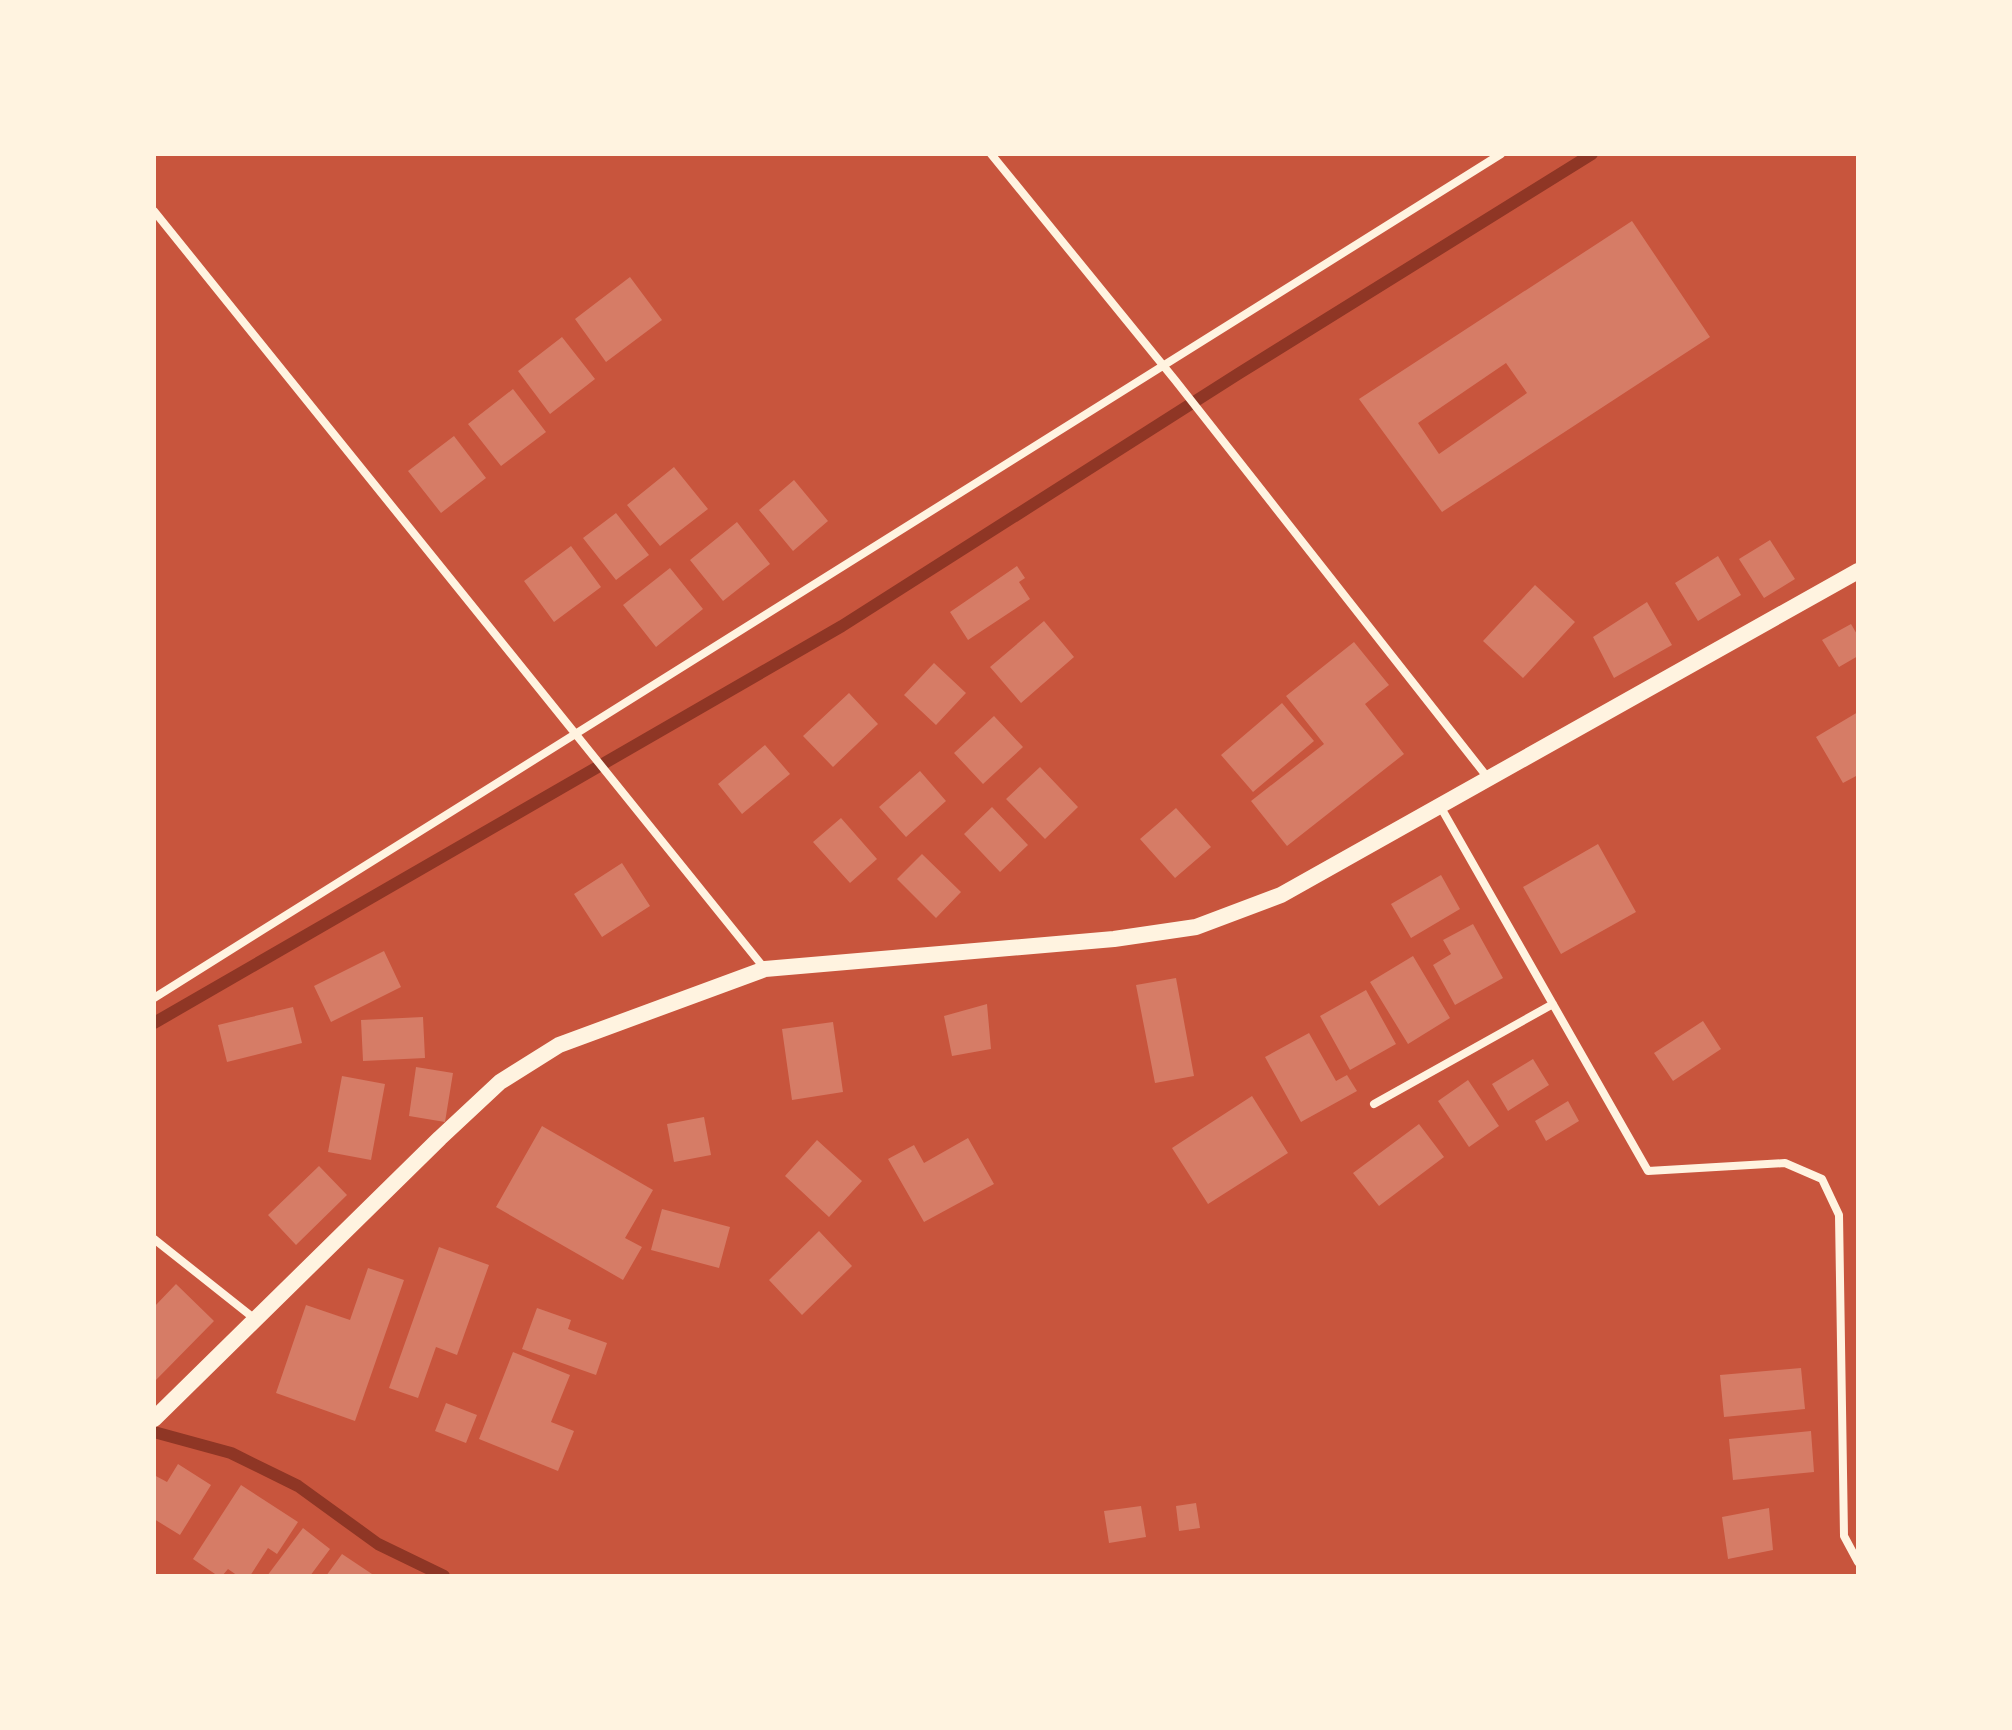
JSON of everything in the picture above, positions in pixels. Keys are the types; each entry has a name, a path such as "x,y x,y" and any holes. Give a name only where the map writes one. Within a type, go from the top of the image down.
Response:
{"main road":[{"path":"157,1416 500,1082 559,1045 765,969 1114,939 1196,927 1281,895 1858,571"}],"street":[{"path":"991,154 1165,366 1489,779"},
{"path":"154,998 1501,154"},
{"path":"154,211 765,969"},
{"path":"1440,806 1648,1171 1785,1163 1822,1179 1839,1215 1844,1536 1858,1562"},
{"path":"1374,1104 1553,1004"},
{"path":"154,1239 255,1319"}],"building":[{"path":"1632,221 1710,337 1442,512 1359,399","holes":["1506,363 1527,393 1439,454 1418,423"]},
{"path":"630,277 662,320 606,362 575,319"},
{"path":"562,337 595,379 550,414 518,371"},
{"path":"513,389 546,432 501,466 468,424"},
{"path":"454,436 486,478 441,513 408,471"},
{"path":"674,467 708,509 660,546 627,505"},
{"path":"794,480 828,521 793,551 759,510"},
{"path":"616,513 649,555 616,580 583,538"},
{"path":"737,522 770,564 723,601 690,560"},
{"path":"1770,540 1795,579 1764,598 1739,559"},
{"path":"571,546 601,587 554,622 524,581"},
{"path":"1718,556 1741,595 1698,621 1675,583"},
{"path":"1017,566 1025,578 1019,582 1030,599 968,640 950,612"},
{"path":"670,568 703,609 656,647 623,605"},
{"path":"1535,585 1575,622 1523,678 1483,641"},
{"path":"1647,602 1672,645 1614,678 1593,637"},
{"path":"1044,621 1074,657 1021,703 990,667"},
{"path":"1851,624 1858,636 1858,656 1839,667 1822,640"},
{"path":"1354,642 1389,685 1365,704 1404,754 1287,846 1251,801 1324,744 1286,696"},
{"path":"934,663 966,693 936,725 904,695"},
{"path":"849,693 878,724 833,767 803,736"},
{"path":"1282,703 1314,741 1253,792 1221,755"},
{"path":"1858,712 1858,775 1843,783 1816,737"},
{"path":"994,716 1023,747 983,784 954,753"},
{"path":"765,745 790,774 742,814 718,784"},
{"path":"1040,767 1078,807 1045,839 1006,799"},
{"path":"920,771 946,801 906,837 879,807"},
{"path":"992,807 1028,845 1000,872 964,834"},
{"path":"1176,808 1211,847 1175,878 1140,839"},
{"path":"841,818 877,859 850,883 813,842"},
{"path":"1598,844 1636,912 1561,954 1523,887"},
{"path":"922,854 961,892 936,918 897,879"},
{"path":"622,863 650,906 602,937 574,894"},
{"path":"1441,875 1460,909 1411,938 1391,904"},
{"path":"1473,924 1503,978 1455,1005 1433,965 1451,954 1443,940"},
{"path":"384,951 401,987 331,1022 314,986"},
{"path":"1413,956 1450,1018 1408,1044 1370,982"},
{"path":"1176,978 1194,1076 1155,1083 1136,985"},
{"path":"1366,990 1396,1044 1350,1070 1320,1016"},
{"path":"987,1004 991,1049 952,1056 944,1016"},
{"path":"293,1007 302,1043 227,1062 218,1025"},
{"path":"423,1017 425,1058 363,1061 361,1020"},
{"path":"1703,1021 1721,1049 1673,1081 1654,1053"},
{"path":"833,1022 843,1092 792,1100 782,1029"},
{"path":"1309,1033 1336,1081 1347,1075 1357,1091 1301,1122 1265,1057"},
{"path":"1533,1059 1549,1085 1508,1111 1492,1084"},
{"path":"416,1067 453,1073 445,1122 409,1116"},
{"path":"342,1076 385,1084 371,1160 328,1152"},
{"path":"1468,1080 1499,1126 1469,1147 1438,1101"},
{"path":"1252,1096 1288,1153 1208,1204 1172,1148"},
{"path":"1568,1101 1579,1121 1546,1141 1535,1121"},
{"path":"704,1117 711,1155 674,1162 667,1124"},
{"path":"1419,1124 1444,1157 1379,1206 1353,1173"},
{"path":"542,1126 653,1190 625,1238 642,1247 623,1280 496,1207"},
{"path":"968,1138 994,1184 924,1222 888,1159 914,1145 924,1163"},
{"path":"817,1140 862,1181 829,1217 785,1176"},
{"path":"319,1166 347,1195 296,1245 268,1215"},
{"path":"662,1209 730,1227 719,1268 651,1250"},
{"path":"819,1231 852,1266 802,1315 769,1280"},
{"path":"439,1247 489,1265 457,1355 436,1347 418,1398 389,1388"},
{"path":"368,1268 404,1280 355,1421 276,1393 306,1305 350,1320"},
{"path":"176,1284 214,1321 154,1382 154,1307"},
{"path":"537,1308 571,1320 568,1329 607,1343 596,1375 522,1349"},
{"path":"513,1352 570,1375 551,1422 574,1431 558,1471 479,1439"},
{"path":"1801,1368 1805,1409 1724,1417 1720,1375"},
{"path":"446,1403 477,1415 466,1443 435,1431"},
{"path":"1811,1431 1814,1472 1733,1480 1729,1439"},
{"path":"178,1464 211,1485 180,1535 154,1519 154,1475 167,1482"},
{"path":"241,1485 298,1522 277,1554 268,1548 250,1576 238,1576 228,1569 218,1576 193,1559"},
{"path":"1196,1503 1200,1528 1179,1531 1176,1506"},
{"path":"1141,1506 1146,1537 1109,1543 1104,1511"},
{"path":"1769,1508 1773,1550 1728,1559 1722,1517"},
{"path":"303,1528 330,1549 310,1576 267,1576"},
{"path":"342,1554 375,1576 326,1576"}],"waterway":[{"path":"154,1023 842,626 1592,154"},
{"path":"154,1432 231,1453 298,1486 378,1544 444,1576"}]}
